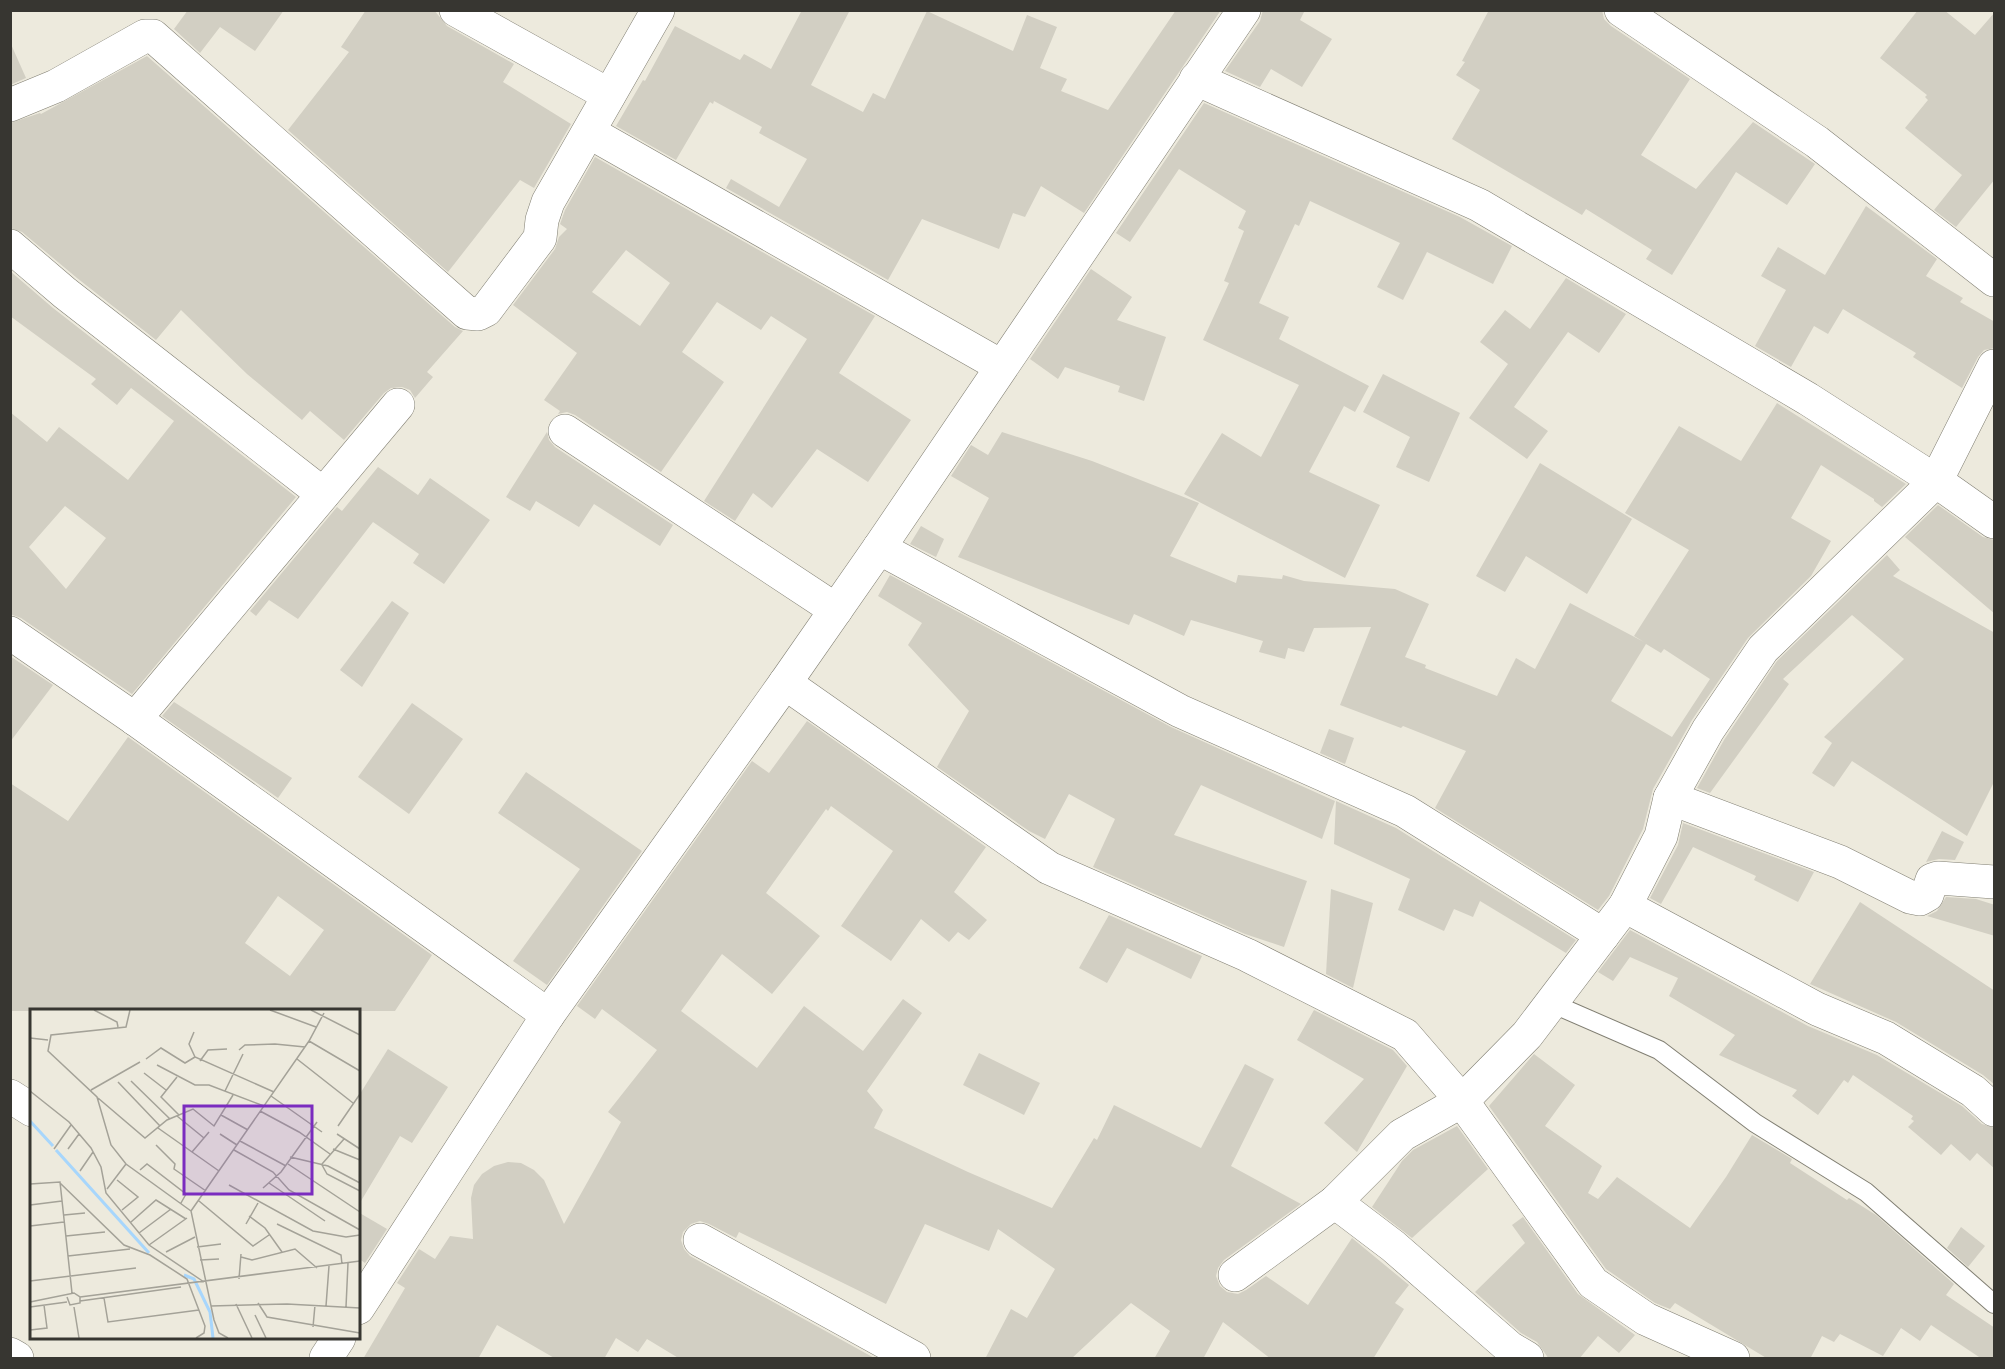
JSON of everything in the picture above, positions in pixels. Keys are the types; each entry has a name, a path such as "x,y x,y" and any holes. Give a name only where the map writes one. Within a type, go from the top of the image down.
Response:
{"street":[{"path":"456,10 609,95"},
{"path":"10,105 56,86 145,36 153,36 467,313 478,314 486,310 540,238 542,220 548,202 658,10"},
{"path":"360,1305 548,1015 879,548 1244,10"},
{"path":"1621,10 1817,142 1995,280"},
{"path":"1196,80 1479,205 1808,399 1936,481 1995,522"},
{"path":"589,132 1001,366"},
{"path":"10,246 65,293 323,494"},
{"path":"1235,1275 1335,1202 1402,1135 1462,1101 1527,1035 1625,906 1661,836 1670,798 1708,730 1763,649 1936,481 1995,366"},
{"path":"135,719 398,405"},
{"path":"565,431 836,610"},
{"path":"879,548 1180,711 1405,811 1603,935"},
{"path":"10,633 135,719 548,1015"},
{"path":"785,683 1049,868 1247,955 1405,1035 1462,1101 1593,1283 1647,1319 1733,1359"},
{"path":"1670,798 1840,862 1920,900 1927,896 1932,880 1938,878 1995,882"},
{"path":"1625,906 1816,1009 1886,1038 1973,1090 1995,1110"},
{"path":"10,1096 30,1109"},
{"path":"1335,1202 1393,1245 1510,1348 1527,1359"},
{"path":"700,1240 914,1359"},
{"path":"326,1359 338,1339"},
{"path":"10,1354 17,1359"}],"lane":[{"path":"1551,1003 1659,1050 1755,1123 1866,1192 1995,1304"}],"building":[{"path":"188,10 284,10 255,51 220,27 200,53 174,29"},
{"path":"366,10 434,10 447,26 514,64 503,82 571,124 534,188 520,180 448,272 288,130 349,52 341,47"},
{"path":"802,10 850,10 811,85 863,112 873,93 885,99 927,11 1013,51 1027,15 1057,27 1040,68 1067,79 1061,91 1108,110 1176,10 1221,10 1084,213 1041,186 1025,217 1013,213 999,249 922,219 888,280 726,188 731,179 779,207 807,159 759,133 762,127 714,101 713,104 710,102 676,160 616,126 643,80 645,81 675,26 740,60 744,54 771,69"},
{"path":"1263,10 1305,10 1300,20 1332,39 1302,87 1271,69 1260,87 1225,71 1260,21"},
{"path":"1489,10 1602,10 1604,19 1611,26 1690,79 1641,155 1696,189 1753,122 1815,164 1787,205 1736,172 1672,275 1646,259 1652,250 1586,209 1582,215 1452,139 1480,90 1456,75 1465,62 1462,61"},
{"path":"1918,10 1944,10 1975,35 1995,12 1995,179 1956,227 1934,210 1962,175 1905,128 1928,100 1925,97 1927,95 1880,58"},
{"path":"10,42 26,78 10,85"},
{"path":"147,56 455,327 463,331 427,372 433,377 415,398 410,390 402,387 391,388 384,393 344,440 310,411 302,420 247,374 181,310 156,340 22,232 10,228 10,123 41,114"},
{"path":"1204,103 1460,217 1512,246 1493,284 1427,252 1403,300 1377,287 1400,243 1310,201 1299,226 1295,224 1259,303 1289,317 1279,339 1369,386 1355,412 1344,406 1309,472 1380,505 1345,578 1184,494 1222,433 1261,457 1299,385 1203,340 1229,283 1224,281 1244,231 1238,228 1246,211 1179,169 1130,242 1116,233"},
{"path":"595,157 875,316 839,373 911,420 868,482 817,449 772,508 753,493 735,521 704,501 807,339 771,316 761,330 717,302 682,352 724,382 661,472 575,415 567,412 558,414 560,411 544,400 577,353 513,305 555,249 559,237 567,229 560,224 565,210","holes":["626,250 670,283 640,326 592,292"]},
{"path":"1866,206 1937,259 1926,276 1963,298 1960,302 1995,322 1995,348 1984,350 1978,357 1962,388 1913,357 1916,353 1843,309 1828,334 1814,326 1791,367 1755,346 1786,290 1761,276 1778,247 1825,275"},
{"path":"1091,269 1132,297 1117,320 1166,337 1144,401 1118,392 1120,386 1065,367 1058,379 1030,359"},
{"path":"10,271 53,308 296,497 132,694 21,618 10,614 10,412 47,442 59,427 128,480 174,421 131,388 117,405 91,384 96,379 10,316","holes":["65,506 106,538 66,589 29,547"]},
{"path":"1566,278 1626,314 1599,353 1568,332 1514,407 1548,431 1527,459 1469,418 1508,364 1480,342 1505,310 1530,329"},
{"path":"1383,374 1460,413 1429,482 1396,467 1410,437 1363,412"},
{"path":"1777,403 1906,484 1882,507 1874,499 1821,465 1791,518 1831,541 1811,576 1748,638 1692,720 1653,789 1643,829 1609,896 1598,910 1435,808 1466,751 1403,726 1401,728 1340,705 1371,627 1314,628 1304,652 1288,648 1285,659 1259,652 1263,641 1191,620 1184,636 1134,614 1129,625 958,557 989,498 951,476 971,445 988,455 1002,432 1092,461 1199,503 1170,556 1236,583 1238,575 1282,579 1283,575 1304,581 1395,589 1429,604 1405,657 1426,665 1425,668 1497,696 1516,658 1535,669 1570,603 1644,642 1634,636 1689,550 1625,513 1679,426 1741,461","holes":["1646,644 1661,653 1664,649 1710,679 1672,737 1611,701"]},
{"path":"547,432 549,440 555,447 673,525 660,546 594,504 579,527 536,501 530,511 506,497"},
{"path":"1540,463 1632,519 1587,594 1526,556 1505,592 1476,576"},
{"path":"378,467 418,495 430,478 490,520 444,584 413,563 419,554 373,522 298,619 269,600 256,616 250,611 337,507 342,511"},
{"path":"1938,505 1983,537 1995,540 1995,614 1905,537"},
{"path":"921,526 944,539 936,557 910,544"},
{"path":"1887,555 1900,570 1893,576 1995,633 1995,780 1967,836 1852,761 1834,787 1812,773 1832,743 1824,737 1904,659 1852,615 1783,679 1789,684 1710,793 1697,788 1724,740 1777,661"},
{"path":"890,575 1171,727 1335,801 1322,839 1201,785 1174,835 1307,881 1284,947 1245,934 1093,867 1115,819 1069,794 1045,839 1029,831 937,767 969,711 908,645 922,623 878,596"},
{"path":"392,601 409,613 362,687 340,670"},
{"path":"10,656 53,685 10,742"},
{"path":"174,702 292,778 278,798 162,716"},
{"path":"412,703 463,739 409,814 358,777"},
{"path":"807,721 986,847 954,892 987,920 969,940 958,932 949,942 921,919 891,961 841,926 893,851 831,806 828,811 826,809 766,893 820,936 772,994 722,954 681,1011 757,1068 804,1006 863,1051 903,999 922,1013 867,1091 883,1110 874,1128 1052,1208 1094,1138 1097,1140 1114,1105 1201,1148 1245,1064 1274,1079 1231,1166 1301,1204 1224,1260 1216,1276 1220,1286 1227,1292 1238,1294 1266,1276 1308,1305 1352,1238 1409,1285 1395,1303 1404,1309 1373,1359 1271,1359 1223,1322 1203,1359 1154,1359 1170,1331 1131,1303 1071,1359 985,1359 1011,1309 1027,1318 1055,1269 998,1229 989,1251 925,1224 886,1304 739,1232 736,1238 700,1221 691,1224 683,1232 681,1240 690,1256 876,1359 680,1359 647,1339 638,1352 616,1338 604,1359 556,1359 497,1325 478,1359 363,1359 405,1288 397,1283 419,1249 435,1259 450,1236 473,1239 471,1198 474,1185 482,1174 494,1166 508,1162 521,1163 534,1170 544,1180 564,1224 621,1122 608,1112 657,1050 602,1009 595,1019 577,1006 752,761 769,773"},
{"path":"1329,729 1354,738 1345,764 1320,753"},
{"path":"128,737 432,955 395,1011 360,1011 360,1009 30,1009 30,1011 10,1011 10,783 68,821","holes":["278,896 324,930 290,976 245,943"]},
{"path":"526,772 642,851 547,985 513,961 580,869 498,813"},
{"path":"1336,801 1396,828 1576,940 1566,953 1480,901 1473,917 1454,909 1444,931 1398,910 1410,879 1334,844"},
{"path":"1683,823 1814,872 1798,902 1754,880 1756,876 1693,847 1661,904 1650,898 1678,845"},
{"path":"1942,831 1964,842 1955,860 1939,859 1926,862"},
{"path":"1331,889 1373,903 1353,988 1326,974"},
{"path":"1946,897 1976,899 1995,905 1995,936 1927,916 1937,911"},
{"path":"1860,902 1995,991 1995,1085 1983,1075 1896,1022 1810,984"},
{"path":"1109,915 1202,956 1191,979 1127,948 1107,983 1079,968"},
{"path":"1630,930 1808,1026 1877,1055 1962,1106 1982,1124 1995,1128 1995,1169 1977,1153 1970,1161 1951,1144 1941,1155 1908,1127 1914,1121 1911,1119 1913,1116 1853,1075 1848,1083 1844,1080 1818,1115 1792,1096 1797,1090 1719,1055 1735,1035 1669,996 1678,978 1630,957 1613,981 1598,972"},
{"path":"1314,1010 1393,1050 1407,1066 1357,1152 1324,1123 1364,1079 1297,1040"},
{"path":"388,1049 448,1087 412,1143 400,1136 360,1203 360,1094"},
{"path":"979,1053 1040,1083 1024,1115 963,1085"},
{"path":"1534,1054 1575,1085 1545,1126 1602,1166 1588,1193 1598,1199 1617,1177 1690,1228 1752,1135 1792,1159 1790,1163 1847,1200 1849,1198 1876,1215 1954,1284 1946,1295 1995,1328 1995,1359 1982,1359 1931,1325 1920,1341 1901,1328 1883,1356 1840,1334 1834,1342 1822,1336 1810,1359 1768,1359 1675,1303 1670,1309 1655,1303 1606,1269 1489,1106"},
{"path":"1457,1126 1488,1169 1412,1238 1372,1207 1402,1161 1413,1150"},
{"path":"360,1213 387,1229 365,1263 360,1259"},
{"path":"1523,1217 1578,1294 1635,1335 1619,1353 1598,1336 1579,1359 1549,1359 1537,1342 1521,1333 1475,1292 1525,1243 1512,1225"},
{"path":"1961,1227 1985,1246 1968,1267 1947,1248"}]}
